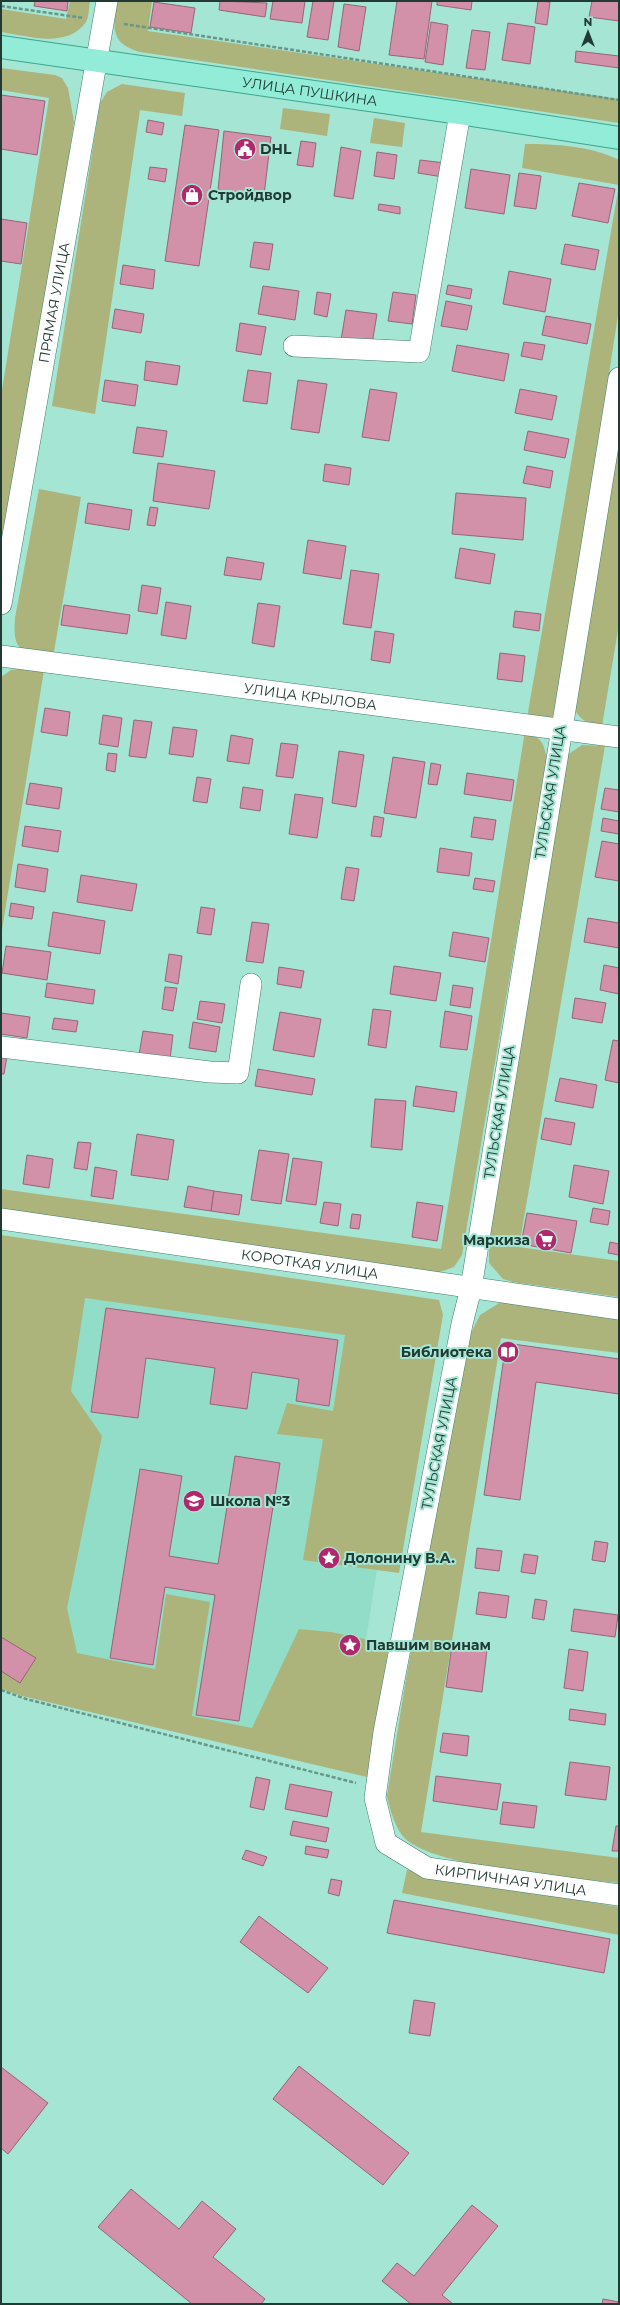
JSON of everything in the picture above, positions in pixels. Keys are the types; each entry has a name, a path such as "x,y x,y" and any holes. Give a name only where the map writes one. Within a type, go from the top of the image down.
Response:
{"main road":[{"name":"УЛИЦА ПУШКИНА","path":"1,47 460,113 619,138"}],"street":[{"name":"ПРЯМАЯ УЛИЦА","path":"1,604 107,1"},
{"path":"294,346 419,352 460,113"},
{"name":"ТУЛЬСКАЯ УЛИЦА","path":"386,1843 375,1798 387,1717 462,1324 471,1288 619,378"},
{"name":"УЛИЦА КРЫЛОВА","path":"1,656 561,728 619,737"},
{"path":"1,1047 210,1072 238,1073 251,984"},
{"name":"КОРОТКАЯ УЛИЦА","path":"1,1219 619,1309"},
{"name":"КИРПИЧНАЯ УЛИЦА","path":"386,1843 427,1868 619,1895"}],"path":[{"path":"1,6 619,100"},
{"path":"1,1690 26,1698 359,1783 375,1798"}],"shaded area":[{"path":"70,1 90,1 86,22 78,30 68,36 46,39 1,32 1,9 66,19"},
{"path":"117,1 152,1 148,31 619,99 619,123 140,52 123,44 118,39 115,27"},
{"path":"1,68 55,75 62,78 68,88 74,122 61,209 1,563 1,396 49,98 1,90"},
{"path":"122,84 185,93 182,116 140,110 95,414 52,406 100,103 107,92"},
{"path":"283,108 330,114 327,136 280,129"},
{"path":"374,118 405,123 402,147 370,143"},
{"path":"525,144 561,145 608,155 619,160 619,185 522,168"},
{"path":"619,185 619,309 556,715 548,721 527,718"},
{"path":"619,438 619,624 602,726 592,724 581,718 573,706"},
{"path":"39,489 81,497 53,657 34,654 21,649 15,638 14,629"},
{"path":"30,668 44,670 1,936 1,677 11,670"},
{"path":"525,731 541,741 547,759 462,1255 454,1267 437,1273 1,1215 1,1189 441,1249"},
{"path":"582,745 605,746 519,1247 619,1261 619,1297 513,1282 503,1279 489,1263 489,1238 567,755"},
{"path":"1,1235 439,1300 443,1315 399,1573 303,1560 323,1439 277,1434 287,1403 333,1411 345,1335 85,1298 71,1391 102,1436 67,1608 77,1653 155,1669 166,1594 210,1602 192,1716 252,1728 299,1629 331,1632 389,1644 370,1768 367,1777 22,1696 1,1689"},
{"name":"Школа №3","path":"1,1262 416,1318 347,1762 34,1695"},
{"path":"501,1302 619,1320 619,1353 501,1338 421,1832 619,1858 619,1883 503,1870 440,1856 416,1846 402,1835 391,1811 387,1796 406,1679 467,1341 480,1315"},
{"path":"407,1870 619,1907 619,1935 402,1893"}],"building":[{"path":"35,1 68,1 67,11 34,6"},
{"path":"220,1 267,3 265,17 219,10"},
{"path":"273,1 305,1 302,23 270,19"},
{"path":"313,1 334,1 328,40 307,37"},
{"path":"397,1 432,1 424,59 389,55"},
{"path":"437,1 472,1 471,10 437,5"},
{"path":"538,1 550,2 547,25 535,23"},
{"path":"592,1 619,1 619,21 589,17"},
{"path":"154,2 195,8 191,33 150,27"},
{"path":"344,4 366,7 359,51 338,47"},
{"path":"431,22 448,25 443,65 425,62"},
{"path":"508,23 535,27 530,64 502,60"},
{"path":"472,30 490,32 485,70 466,68"},
{"path":"576,51 619,56 619,68 575,62"},
{"path":"1,95 45,101 37,155 1,149"},
{"path":"148,120 164,123 162,135 146,132"},
{"name":"Стройдвор","path":"185,125 219,130 199,266 165,261"},
{"path":"224,131 271,137 264,195 218,190"},
{"path":"301,141 316,143 313,167 297,165"},
{"path":"341,147 361,151 353,199 334,196"},
{"path":"377,152 397,155 394,179 374,176"},
{"path":"420,160 445,163 443,177 418,173"},
{"path":"150,167 167,169 165,182 148,179"},
{"path":"471,169 510,175 504,214 465,208"},
{"path":"519,173 541,176 536,209 514,206"},
{"path":"579,183 615,189 608,223 572,216"},
{"path":"379,204 400,207 400,214 378,210"},
{"path":"1,219 27,223 21,264 1,261"},
{"path":"254,242 273,244 269,270 250,267"},
{"path":"565,244 599,250 595,270 561,264"},
{"path":"123,265 155,270 153,289 120,284"},
{"path":"509,271 551,279 545,312 503,304"},
{"path":"448,285 472,289 470,299 446,294"},
{"path":"263,286 299,291 295,320 258,314"},
{"path":"317,292 331,294 327,317 314,314"},
{"path":"393,292 416,295 412,324 388,321"},
{"path":"446,301 472,306 467,330 441,326"},
{"path":"115,309 144,314 141,333 112,328"},
{"path":"346,310 377,314 372,344 341,340"},
{"path":"546,316 591,324 587,344 542,335"},
{"path":"240,323 266,327 261,355 236,351"},
{"path":"524,342 545,345 542,360 521,356"},
{"path":"457,345 509,354 504,381 452,371"},
{"path":"146,361 180,366 177,385 144,380"},
{"path":"248,370 271,373 267,404 243,401"},
{"path":"105,380 138,385 135,406 102,401"},
{"path":"298,380 327,384 319,433 291,429"},
{"path":"370,389 397,393 389,441 362,437"},
{"path":"520,389 557,396 552,420 515,413"},
{"path":"137,427 167,431 163,457 133,453"},
{"path":"528,431 569,439 565,458 524,450"},
{"path":"158,463 215,471 209,509 153,501"},
{"path":"325,464 351,468 349,485 323,481"},
{"path":"527,466 553,471 550,488 523,483"},
{"path":"456,493 526,498 523,540 452,534"},
{"path":"88,503 132,510 129,530 85,523"},
{"path":"150,507 158,508 155,526 147,525"},
{"path":"308,540 346,546 341,579 303,573"},
{"path":"460,548 495,554 490,584 455,578"},
{"path":"227,557 264,563 261,580 224,575"},
{"path":"351,570 379,574 371,628 343,624"},
{"path":"142,585 161,588 157,614 138,611"},
{"path":"166,602 191,606 186,639 161,635"},
{"path":"258,603 280,606 274,647 252,643"},
{"path":"64,605 130,615 127,634 61,625"},
{"path":"515,611 541,614 539,631 513,627"},
{"path":"375,631 394,634 390,663 371,660"},
{"path":"500,653 525,656 522,682 497,679"},
{"path":"45,708 70,712 67,736 41,732"},
{"path":"103,715 122,718 118,747 99,744"},
{"path":"134,720 152,722 146,758 129,756"},
{"path":"173,727 197,730 193,757 169,754"},
{"path":"231,735 253,739 249,764 227,761"},
{"path":"281,743 298,745 293,778 276,776"},
{"path":"339,751 364,755 356,807 332,803"},
{"path":"108,753 117,754 115,772 106,770"},
{"path":"393,757 425,762 416,818 384,813"},
{"path":"431,763 441,765 437,785 428,784"},
{"path":"467,773 514,780 511,801 464,794"},
{"path":"197,777 211,779 207,803 193,801"},
{"path":"30,783 62,788 59,809 26,804"},
{"path":"243,787 263,790 260,811 240,808"},
{"path":"605,788 619,790 619,812 601,809"},
{"path":"295,794 323,798 317,838 289,834"},
{"path":"374,816 384,818 381,837 371,836"},
{"path":"474,817 496,820 493,840 471,837"},
{"path":"603,818 619,821 619,834 601,831"},
{"path":"25,826 61,831 58,852 22,846"},
{"path":"602,841 619,844 619,881 595,877"},
{"path":"440,848 472,853 469,876 437,872"},
{"path":"18,864 48,869 45,892 15,887"},
{"path":"346,867 359,869 354,901 341,899"},
{"path":"81,875 137,884 132,911 77,902"},
{"path":"475,878 495,881 493,892 473,889"},
{"path":"11,903 34,907 32,919 9,916"},
{"path":"201,907 215,909 211,935 197,933"},
{"path":"53,912 105,921 100,954 48,946"},
{"path":"588,918 619,923 619,948 584,942"},
{"path":"252,922 269,924 263,963 246,961"},
{"path":"453,932 489,938 485,962 449,956"},
{"path":"6,946 51,952 47,980 2,973"},
{"path":"169,954 182,956 178,984 165,981"},
{"path":"604,965 619,968 619,994 600,990"},
{"path":"394,966 441,973 436,1001 390,994"},
{"path":"279,967 304,971 301,988 277,984"},
{"path":"47,983 95,990 93,1004 45,997"},
{"path":"453,985 473,988 470,1008 450,1005"},
{"path":"165,987 177,988 173,1011 162,1009"},
{"path":"575,998 606,1003 602,1023 572,1018"},
{"path":"200,1001 225,1004 222,1023 197,1019"},
{"path":"373,1009 391,1011 386,1048 368,1045"},
{"path":"445,1011 472,1016 467,1050 440,1047"},
{"path":"280,1012 321,1019 314,1057 273,1050"},
{"path":"1,1013 30,1017 27,1038 1,1034"},
{"path":"54,1018 78,1021 76,1032 52,1029"},
{"path":"193,1022 220,1027 216,1052 189,1048"},
{"path":"143,1031 173,1035 170,1059 139,1055"},
{"path":"613,1040 619,1041 619,1083 605,1080"},
{"path":"1,1055 7,1056 4,1074 1,1074"},
{"path":"258,1069 315,1079 312,1095 255,1086"},
{"path":"560,1078 597,1085 593,1108 555,1101"},
{"path":"416,1086 457,1092 454,1112 413,1106"},
{"path":"375,1099 406,1101 402,1150 371,1147"},
{"path":"545,1118 575,1123 571,1145 541,1139"},
{"path":"137,1134 174,1140 168,1180 131,1175"},
{"path":"78,1142 91,1143 87,1170 74,1168"},
{"path":"259,1150 289,1154 281,1204 251,1200"},
{"path":"27,1155 53,1159 49,1188 23,1184"},
{"path":"293,1158 322,1162 316,1205 286,1201"},
{"path":"574,1165 609,1171 603,1204 569,1197"},
{"path":"95,1167 117,1171 113,1199 91,1196"},
{"path":"188,1186 214,1191 211,1211 184,1207"},
{"path":"214,1191 242,1195 239,1215 211,1211"},
{"path":"324,1202 341,1204 338,1226 320,1223"},
{"path":"417,1202 443,1206 437,1241 412,1237"},
{"path":"593,1208 610,1211 608,1225 590,1222"},
{"path":"527,1213 577,1221 571,1253 521,1244"},
{"path":"352,1214 361,1215 359,1229 350,1228"},
{"path":"610,1242 619,1244 619,1255 608,1253"},
{"path":"106,1308 338,1340 329,1406 296,1401 299,1379 252,1372 247,1409 210,1404 215,1368 146,1358 138,1418 91,1412"},
{"path":"506,1343 619,1359 619,1394 536,1382 520,1500 484,1495"},
{"path":"235,1456 280,1463 239,1721 196,1715 215,1595 165,1587 153,1665 110,1658 140,1469 182,1476 169,1556 218,1564"},
{"path":"595,1541 608,1543 605,1562 592,1560"},
{"path":"477,1548 502,1551 499,1571 475,1568"},
{"path":"524,1554 538,1556 535,1574 521,1572"},
{"path":"479,1592 509,1596 506,1618 476,1614"},
{"path":"535,1599 547,1601 544,1620 532,1618"},
{"path":"574,1609 618,1615 615,1637 571,1631"},
{"path":"1,1637 36,1658 20,1683 1,1671"},
{"path":"452,1645 487,1650 482,1692 446,1687"},
{"path":"569,1649 588,1652 583,1691 564,1688"},
{"path":"570,1709 606,1714 605,1725 569,1720"},
{"path":"443,1733 469,1736 467,1756 440,1752"},
{"path":"570,1762 610,1767 606,1800 565,1795"},
{"path":"436,1776 501,1784 497,1810 433,1801"},
{"path":"256,1777 270,1780 264,1810 250,1807"},
{"path":"290,1784 332,1792 327,1817 285,1809"},
{"path":"503,1802 537,1806 534,1828 500,1824"},
{"path":"293,1821 329,1828 326,1842 290,1835"},
{"path":"616,1826 619,1826 619,1851 612,1851"},
{"path":"306,1846 329,1850 327,1858 305,1854"},
{"path":"246,1850 267,1857 263,1866 242,1859"},
{"path":"331,1879 342,1881 339,1896 328,1893"},
{"path":"394,1900 610,1939 604,1973 387,1933"},
{"path":"259,1916 328,1968 308,1993 240,1942"},
{"path":"414,2000 435,2003 430,2036 409,2033"},
{"path":"299,2066 409,2153 383,2185 273,2099"},
{"path":"1,2067 48,2103 8,2154 1,2148"},
{"path":"131,2189 179,2229 202,2201 236,2229 213,2257 265,2299 261,2304 192,2304 98,2227"},
{"path":"472,2205 498,2226 442,2295 453,2304 411,2304 382,2281 397,2263 414,2276"},
{"path":"603,2299 619,2302 619,2304 602,2304"}],"place":[{"name":"DHL","path":"245,149"},
{"name":"Стройдвор","path":"192,195"},
{"name":"Маркиза","path":"546,1240"},
{"name":"Библиотека","path":"508,1352"},
{"name":"Школа №3","path":"194,1501"},
{"name":"Долонину В.А.","path":"329,1558"},
{"name":"Павшим воинам","path":"350,1645"}]}
